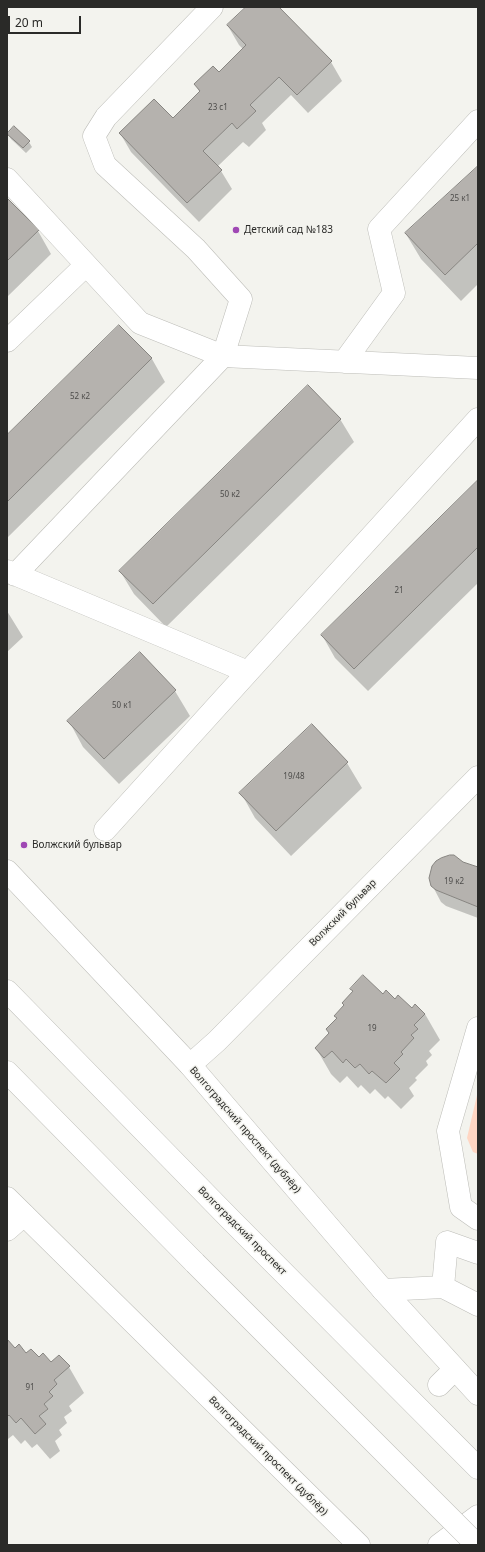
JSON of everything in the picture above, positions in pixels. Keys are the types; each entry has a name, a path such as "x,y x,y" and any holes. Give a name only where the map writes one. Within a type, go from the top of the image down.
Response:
{"main road":[{"path":"212,7 106,117 94,136 105,165 196,248 242,299 223,356 11,573 248,672"},
{"path":"344,362 394,293 379,229 478,121"},
{"path":"7,179 140,323 223,356 478,368"},
{"path":"7,341 86,265"},
{"path":"105,830 478,419"},
{"name":"Волжский бульвар","path":"190,1065 217,1041 478,777"},
{"name":"Волгоградский проспект (дублёр)","path":"7,871 190,1065 383,1290 478,1394"},
{"name":"Волгоградский проспект","path":"7,991 231,1220 478,1468"},
{"path":"478,1028 448,1131 461,1207 478,1219"},
{"path":"7,1072 195,1263 477,1545"},
{"name":"Волгоградский проспект (дублёр)","path":"7,1198 338,1536 359,1545"},
{"path":"7,1230 24,1215"},
{"path":"443,1287 447,1242 478,1253"},
{"path":"383,1290 443,1287 478,1305"},
{"path":"439,1386 455,1369"},
{"path":"439,1545 478,1516"}],"shaded area":[{"path":"478,1091 478,1154 473,1152 467,1138"}],"building":[{"path":"246,7 279,7 332,61 297,95 279,77 250,105 256,111 237,129 232,123 203,151 222,170 187,203 119,133 154,99 173,118 200,91 194,84 213,66 219,72 246,45 227,25"},
{"path":"14,126 30,141 23,148 7,134"},
{"path":"478,166 478,243 445,275 405,233"},
{"path":"7,198 39,230 7,261"},
{"path":"119,325 152,358 7,502 7,435"},
{"path":"308,385 341,419 153,604 119,571"},
{"path":"478,480 478,547 354,669 321,635"},
{"path":"140,652 176,690 104,759 67,721"},
{"path":"312,724 348,762 276,831 239,793"},
{"path":"450,855 454,855 463,862 478,867 478,907 436,890 431,886 429,878 432,866 436,861"},
{"path":"363,975 383,994 386,990 395,999 398,995 412,1008 415,1004 425,1014 414,1025 418,1029 411,1035 414,1038 401,1052 403,1054 394,1063 400,1069 386,1083 372,1071 369,1074 360,1064 355,1068 346,1059 343,1063 332,1051 324,1058 315,1048 329,1033 326,1029 337,1018 334,1016 344,1005 342,1003 353,991 350,989"},
{"path":"7,1339 15,1348 19,1344 26,1353 31,1349 39,1357 43,1353 51,1362 59,1355 70,1366 54,1380 57,1384 49,1392 53,1396 44,1404 48,1409 39,1416 46,1424 35,1434 21,1418 16,1423 9,1415 7,1417"}],"place":[{"name":"Детский сад №183","path":"236,230"},
{"name":"Волжский бульвар","path":"24,845"}]}
